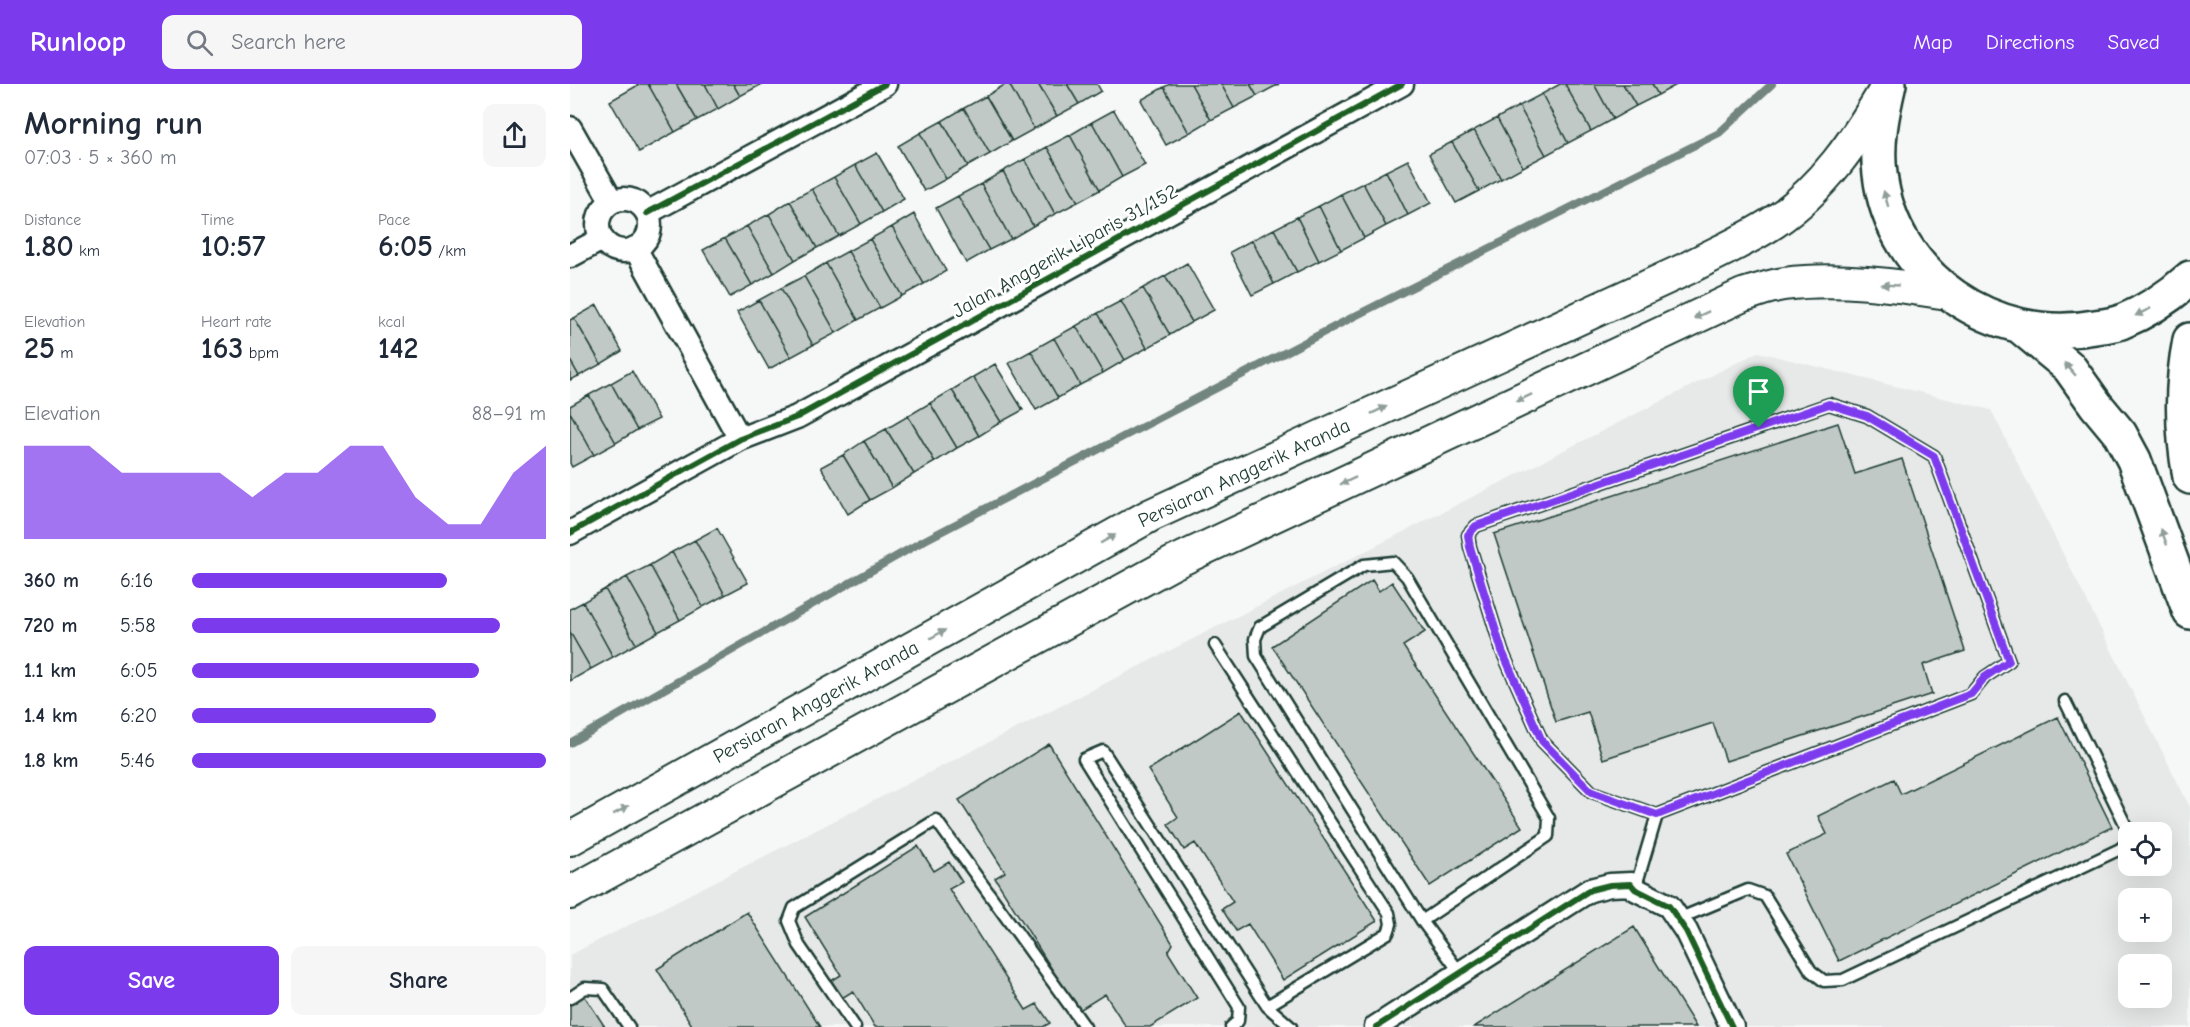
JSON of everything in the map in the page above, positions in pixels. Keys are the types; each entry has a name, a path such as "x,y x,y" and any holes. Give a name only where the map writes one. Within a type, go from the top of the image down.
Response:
{"main road":[{"path":"1889,84 1878,149 1880,176 1886,203 1896,228 1910,252 1927,274 1970,308 1996,320 2022,328 2071,332 2120,323 2164,301 2190,278"},
{"name":"Persiaran Anggerik Aranda","path":"570,839 1151,515 1688,268 1773,222 1817,186 1853,143 1889,84"},
{"path":"570,892 1173,563 1743,295 1784,284 1831,282 1948,292"},
{"path":"2022,328 2069,367 2120,434 2134,460 2190,612"},
{"path":"2190,340 2186,359 2184,405 2185,450 2190,477"}],"street":[{"path":"647,213 885,84"},
{"name":"Jalan Anggerik Liparis 31/152","path":"570,533 740,439 797,417 1402,84"},
{"path":"570,128 612,202"},
{"path":"621,199 632,201 647,213 648,233 642,243 635,248 625,251 613,248 602,239 598,229 599,218 612,202 621,199"},
{"path":"570,256 602,239"},
{"path":"635,248 740,439"},
{"path":"1376,1027 1590,890 1610,885 1631,884 1635,889 1669,906 1686,932 1732,1027"}],"lane":[{"path":"1829,404 1867,416 1934,456 2009,661 1985,677 1971,694 1657,815 1592,792 1542,741 1502,651 1468,535 1476,526 1829,404"},
{"path":"1422,921 1548,837 1549,818 1407,577 1393,562 1364,566 1260,627 1255,639 1256,656 1422,921 1461,974"},
{"path":"1215,645 1389,913 1391,924 1388,933 1267,1006"},
{"path":"2065,701 2124,822"},
{"path":"1231,1027 1238,1021 1239,1007 1084,759 1103,751 1267,1006 1291,1027"},
{"path":"1635,889 1657,815"},
{"path":"855,1027 799,945 789,921 794,908 936,820 1085,1027"},
{"path":"1678,919 1748,890 1765,896 1811,971 1824,981 1843,980 2118,850"},
{"path":"570,998 585,988 603,989 629,1027"}],"shaded area":[{"path":"1758,352 1991,410 2190,807 2190,1027 570,1027 570,955"}],"building":[{"path":"640,84 648,84 675,132 639,152 610,101"},
{"path":"648,84 676,84 697,120 675,132"},
{"path":"676,84 705,84 718,109 697,120"},
{"path":"705,84 733,84 740,96 718,109"},
{"path":"733,84 762,84 740,96"},
{"path":"1009,84 1034,129 1012,141 986,96"},
{"path":"1009,84 1038,84 1057,116 1034,129"},
{"path":"1038,84 1067,84 1079,104 1057,116"},
{"path":"1067,84 1097,84 1101,91 1079,104"},
{"path":"1170,84 1191,84 1211,120 1189,133 1164,87"},
{"path":"1191,84 1221,84 1234,108 1211,120"},
{"path":"1221,84 1250,84 1257,96 1234,108"},
{"path":"1250,84 1279,84 1257,96"},
{"path":"1560,84 1565,84 1591,131 1568,143 1542,94"},
{"path":"1565,84 1594,84 1613,119 1591,131"},
{"path":"1594,84 1623,84 1636,106 1613,119"},
{"path":"1623,84 1652,84 1658,95 1636,106"},
{"path":"1652,84 1678,84 1658,95"},
{"path":"1164,87 1189,133 1166,145 1141,100"},
{"path":"1542,94 1568,143 1546,155 1519,106"},
{"path":"986,96 1012,141 990,154 964,108"},
{"path":"1519,106 1546,155 1523,167 1497,118"},
{"path":"964,108 990,154 968,166 942,121"},
{"path":"1114,110 1145,165 1122,177 1092,122"},
{"path":"1497,118 1523,167 1501,179 1474,130"},
{"path":"942,121 968,166 946,179 920,133"},
{"path":"1092,122 1122,177 1100,190 1070,135"},
{"path":"1474,130 1501,179 1479,191 1452,142"},
{"path":"920,133 946,179 924,191 898,146"},
{"path":"1070,135 1100,190 1078,202 1047,147"},
{"path":"1452,142 1479,191 1456,203 1429,154"},
{"path":"1047,147 1078,202 1055,214 1025,159"},
{"path":"877,153 904,199 882,212 855,165"},
{"path":"1025,159 1055,214 1033,226 1003,171"},
{"path":"1408,160 1431,203 1408,215 1386,171"},
{"path":"855,165 882,212 861,224 834,177"},
{"path":"1003,171 1033,226 1011,239 981,184"},
{"path":"1386,171 1408,215 1386,226 1363,183"},
{"path":"834,177 861,224 839,236 812,189"},
{"path":"1363,183 1386,226 1364,238 1341,194"},
{"path":"981,184 1011,239 989,250 958,196"},
{"path":"812,189 839,236 817,248 790,201"},
{"path":"1341,194 1364,238 1341,250 1319,206"},
{"path":"958,196 989,250 966,263 936,208"},
{"path":"790,201 817,248 795,260 769,214"},
{"path":"1319,206 1341,250 1319,261 1297,217"},
{"path":"769,214 795,260 774,273 747,226"},
{"path":"914,214 946,271 924,284 892,227"},
{"path":"1297,217 1319,261 1297,272 1274,229"},
{"path":"747,226 774,273 752,285 725,238"},
{"path":"892,227 924,284 902,296 870,239"},
{"path":"1274,229 1297,272 1274,284 1252,240"},
{"path":"725,238 752,285 730,297 703,250"},
{"path":"870,239 902,296 880,308 848,251"},
{"path":"1252,240 1274,284 1252,295 1230,252"},
{"path":"848,251 880,308 858,320 826,263"},
{"path":"826,263 858,320 836,333 804,276"},
{"path":"1187,263 1214,310 1192,322 1165,276"},
{"path":"804,276 836,333 813,345 781,288"},
{"path":"1165,276 1192,322 1170,335 1143,288"},
{"path":"781,288 813,345 791,357 759,300"},
{"path":"1143,288 1170,335 1147,348 1121,301"},
{"path":"759,300 791,357 769,369 737,312"},
{"path":"1121,301 1147,348 1125,360 1098,313"},
{"path":"597,305 622,351 601,364 574,318"},
{"path":"1098,313 1125,360 1103,373 1076,326"},
{"path":"574,318 601,364 579,376 570,360 570,320"},
{"path":"1076,326 1103,373 1080,385 1054,338"},
{"path":"1054,338 1080,385 1058,398 1031,351"},
{"path":"1031,351 1058,398 1036,410 1009,363"},
{"path":"570,360 579,376 570,380"},
{"path":"995,364 1023,410 1001,422 973,377"},
{"path":"632,371 659,419 637,430 611,383"},
{"path":"973,377 1001,422 979,436 952,390"},
{"path":"611,383 637,430 616,443 589,395"},
{"path":"952,390 979,436 957,448 930,403"},
{"path":"589,395 616,443 594,455 570,412 570,406"},
{"path":"930,403 957,448 935,462 908,416"},
{"path":"570,412 594,455 572,467 570,463"},
{"path":"908,416 935,462 914,474 886,429"},
{"path":"1838,423 1855,474 1902,459 1965,651 1923,665 1932,694 1726,761 1713,723 1603,759 1588,712 1556,722 1494,534"},
{"path":"886,429 914,474 892,488 864,441"},
{"path":"864,441 892,488 870,500 843,455"},
{"path":"843,455 870,500 848,514 821,467"},
{"path":"717,528 748,583 725,595 695,540"},
{"path":"695,540 725,595 703,607 672,552"},
{"path":"672,552 703,607 680,620 650,565"},
{"path":"650,565 680,620 658,632 627,577"},
{"path":"627,577 658,632 636,644 605,589"},
{"path":"1372,580 1379,591 1392,582 1425,632 1403,646 1522,827 1430,886 1272,646"},
{"path":"605,589 636,644 613,657 583,602"},
{"path":"583,602 613,657 591,669 570,632 570,609"},
{"path":"570,632 591,669 570,681"},
{"path":"1241,711 1377,921 1283,980 1248,924 1236,931 1222,909 1233,902 1195,843 1184,850 1168,824 1178,817 1148,770"},
{"path":"2058,717 2112,827 1839,961 1786,854 1827,834 1818,816 1894,779 1901,794"},
{"path":"1049,744 1173,944 1168,952 1197,998 1150,1027 1126,1027 1105,994 1078,1011 995,878 1005,872 959,800"},
{"path":"918,846 934,871 949,862 962,882 949,889 1026,1010 1037,1004 1050,1023 1043,1027 875,1027 853,991 842,998 831,981 841,975 805,917"},
{"path":"747,912 820,1027 693,1027 657,969"},
{"path":"1634,927 1696,1027 1474,1027"},
{"path":"584,995 605,1027 570,1027 570,1004"}],"waterway":[{"path":"570,743 925,540 1355,316 1719,133 1772,84"}],"cycle path":[{"path":"647,213 885,84"},
{"path":"570,533 740,439 797,417 1402,84"},
{"path":"1376,1027 1590,890 1610,885 1631,884 1635,889 1669,906 1686,931 1732,1027"}],"route":[{"path":"1829,404 1867,416 1934,456 2009,661 1985,677 1971,694 1657,815 1592,792 1542,741 1502,651 1468,535 1476,526 1759,428 1829,404"}]}
